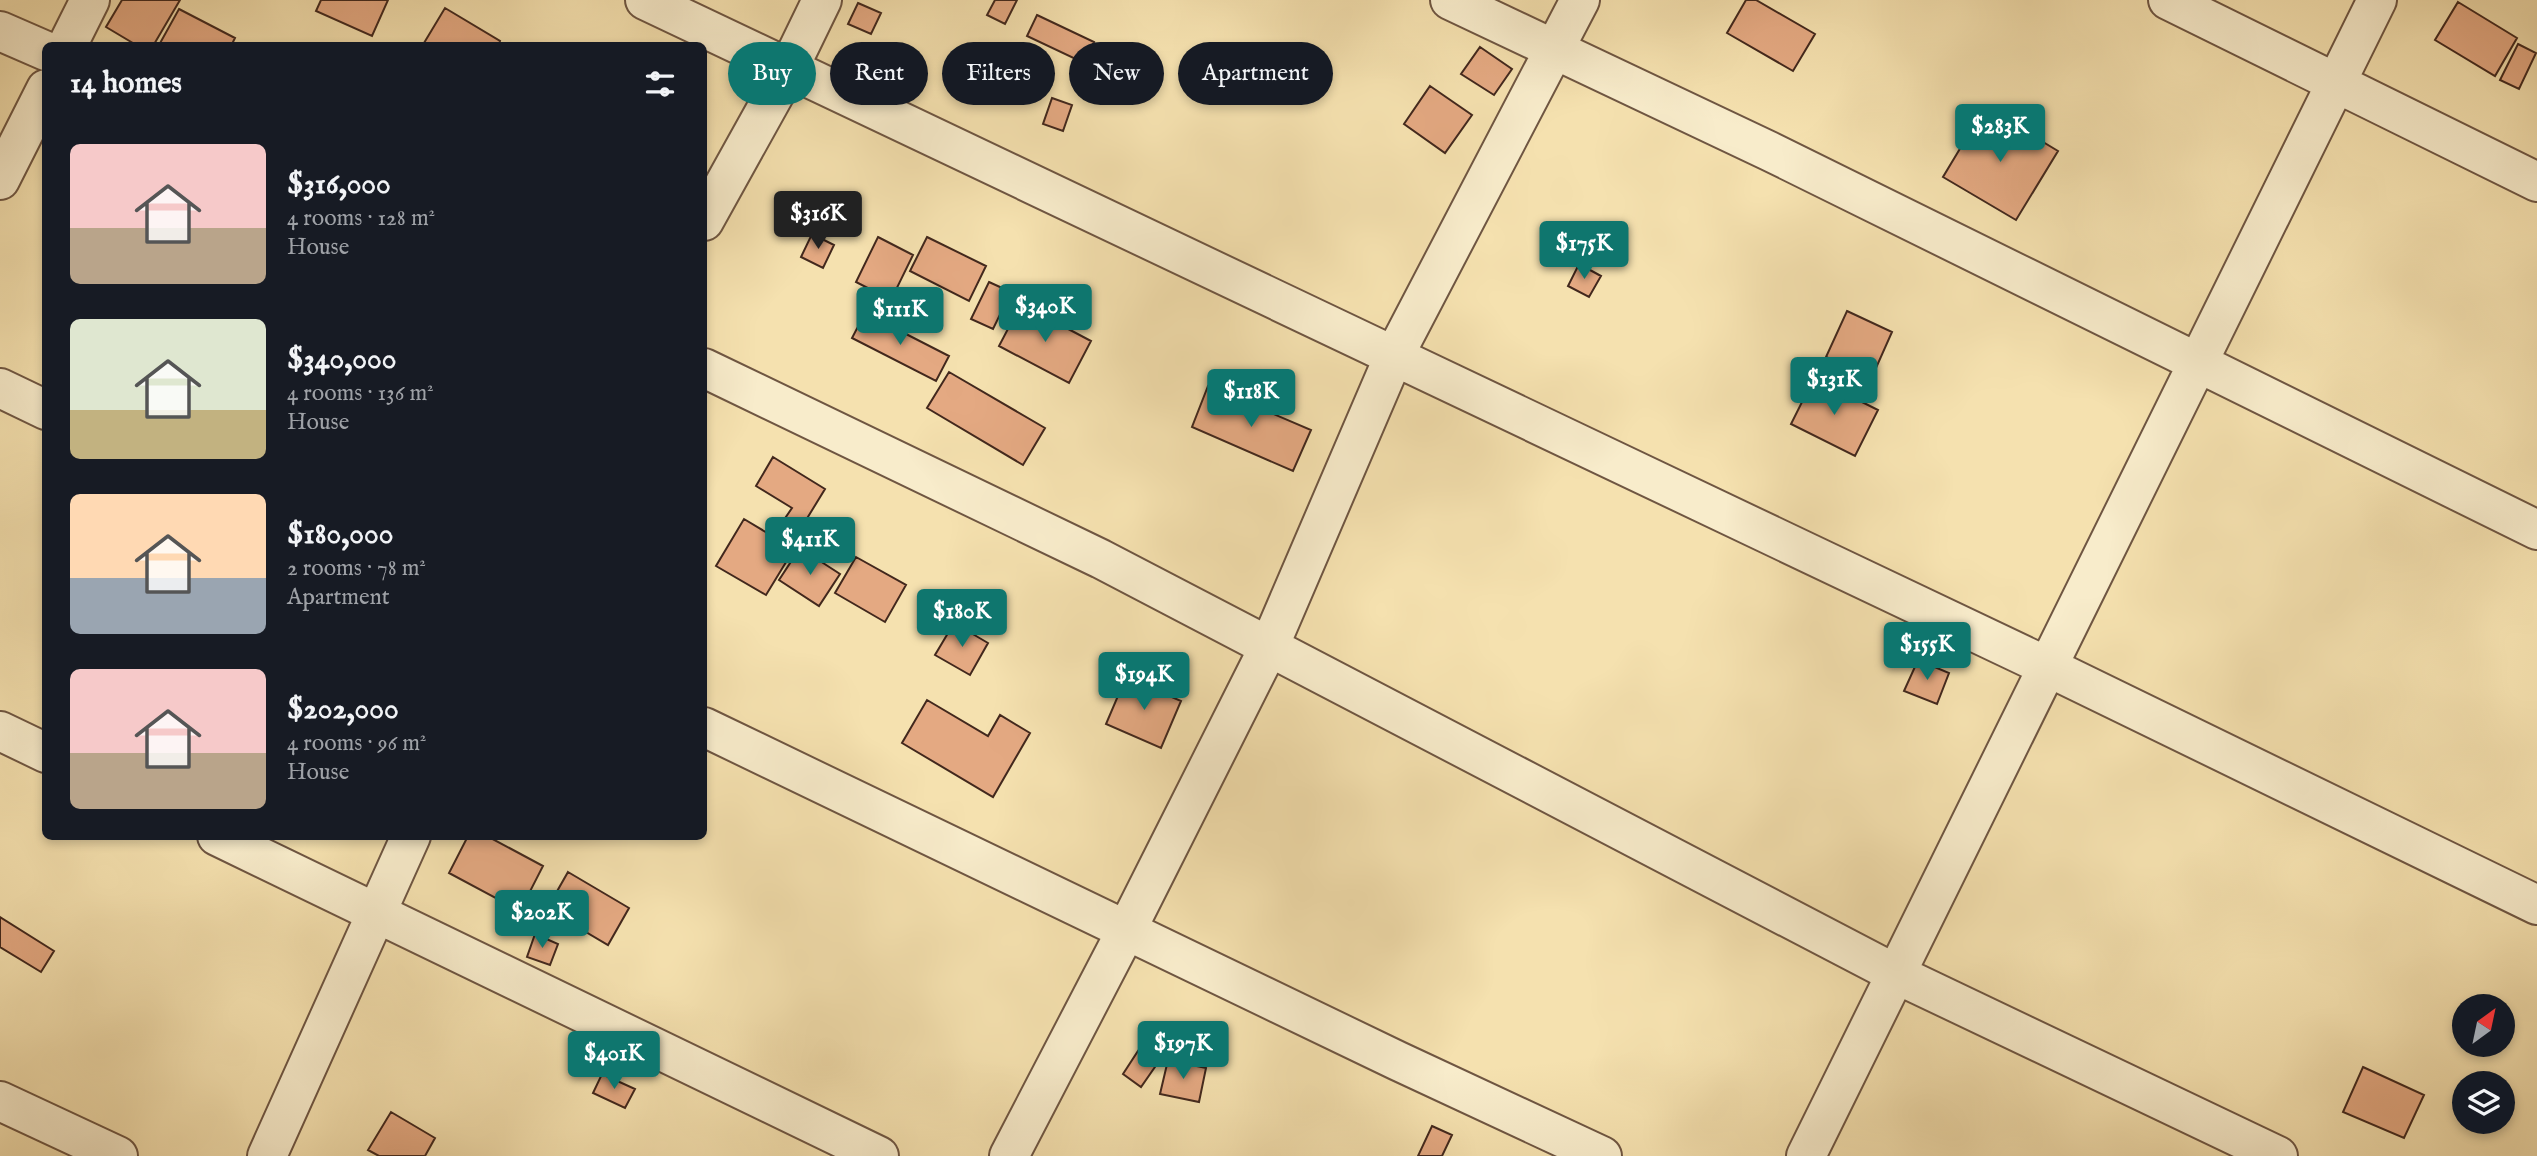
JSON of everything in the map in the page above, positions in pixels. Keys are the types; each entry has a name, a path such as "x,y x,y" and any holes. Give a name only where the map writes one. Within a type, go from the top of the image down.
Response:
{"street":[{"path":"69,42 90,0"},
{"path":"645,0 734,42"},
{"path":"802,42 822,0"},
{"path":"1450,0 1781,157 2537,530"},
{"path":"1009,1156 1269,647 1394,356 1580,0"},
{"path":"2168,0 2537,182"},
{"path":"1806,1156 2377,0"},
{"path":"0,31 42,49"},
{"path":"816,81 2048,667 2537,905"},
{"path":"0,180 42,97"},
{"path":"707,216 768,105"},
{"path":"707,369 1101,559 1896,974 2278,1156"},
{"path":"0,387 42,408"},
{"path":"707,728 1398,1061 1602,1156"},
{"path":"0,731 42,751"},
{"path":"225,840 879,1156"},
{"path":"267,1156 409,840"},
{"path":"0,1101 118,1156"}],"building":[{"path":"122,0 180,0 155,42 131,42 106,27"},
{"path":"321,0 388,0 372,36 316,11"},
{"path":"995,0 1017,0 1005,24 987,15"},
{"path":"1746,0 1756,0 1815,34 1793,71 1727,33"},
{"path":"2458,2 2517,38 2495,76 2435,40"},
{"path":"858,3 881,13 871,34 848,24"},
{"path":"445,8 500,41 500,42 425,42"},
{"path":"179,9 235,38 233,42 161,42"},
{"path":"1037,15 1094,42 1069,42 1069,56 1055,49 1055,42 1040,42 1027,36"},
{"path":"2518,44 2536,53 2519,89 2500,80"},
{"path":"1480,47 1512,69 1494,95 1461,74"},
{"path":"1430,86 1472,115 1445,153 1404,124"},
{"path":"1055,99 1072,105 1063,131 1043,124 1050,105 1055,105"},
{"path":"1985,107 2058,151 2016,220 1943,177"},
{"path":"812,234 834,245 823,268 801,257"},
{"path":"878,237 913,255 891,300 856,282"},
{"path":"927,237 986,266 969,301 910,271"},
{"path":"1579,264 1601,276 1589,297 1568,286"},
{"path":"989,282 1011,292 993,329 971,319"},
{"path":"1021,304 1091,341 1069,383 999,346"},
{"path":"1847,311 1892,332 1872,377 1826,357"},
{"path":"865,313 949,356 936,381 852,338"},
{"path":"949,372 1045,428 1023,465 927,408"},
{"path":"1814,378 1878,410 1855,456 1791,424"},
{"path":"1208,386 1311,430 1293,471 1192,427"},
{"path":"773,457 825,489 792,543 775,533 792,508 756,486"},
{"path":"744,519 794,549 766,595 716,566"},
{"path":"800,548 840,574 819,606 779,580"},
{"path":"856,557 906,585 885,622 835,593"},
{"path":"954,623 988,643 970,675 935,655"},
{"path":"1918,660 1949,673 1937,704 1904,691"},
{"path":"1126,677 1181,701 1161,748 1106,724"},
{"path":"927,700 988,736 1000,715 1030,733 993,797 902,743"},
{"path":"466,840 494,840 543,866 520,911 449,873"},
{"path":"568,872 629,908 608,945 547,909"},
{"path":"0,917 54,951 41,972 0,947"},
{"path":"535,934 558,944 550,965 527,957"},
{"path":"1138,1051 1157,1064 1141,1087 1123,1074"},
{"path":"1168,1060 1206,1068 1199,1102 1160,1094"},
{"path":"2363,1067 2424,1095 2404,1138 2343,1112"},
{"path":"602,1074 635,1089 625,1108 593,1093"},
{"path":"391,1112 435,1138 425,1156 379,1156 368,1150"},
{"path":"1432,1126 1452,1135 1442,1156 1418,1156"}]}
